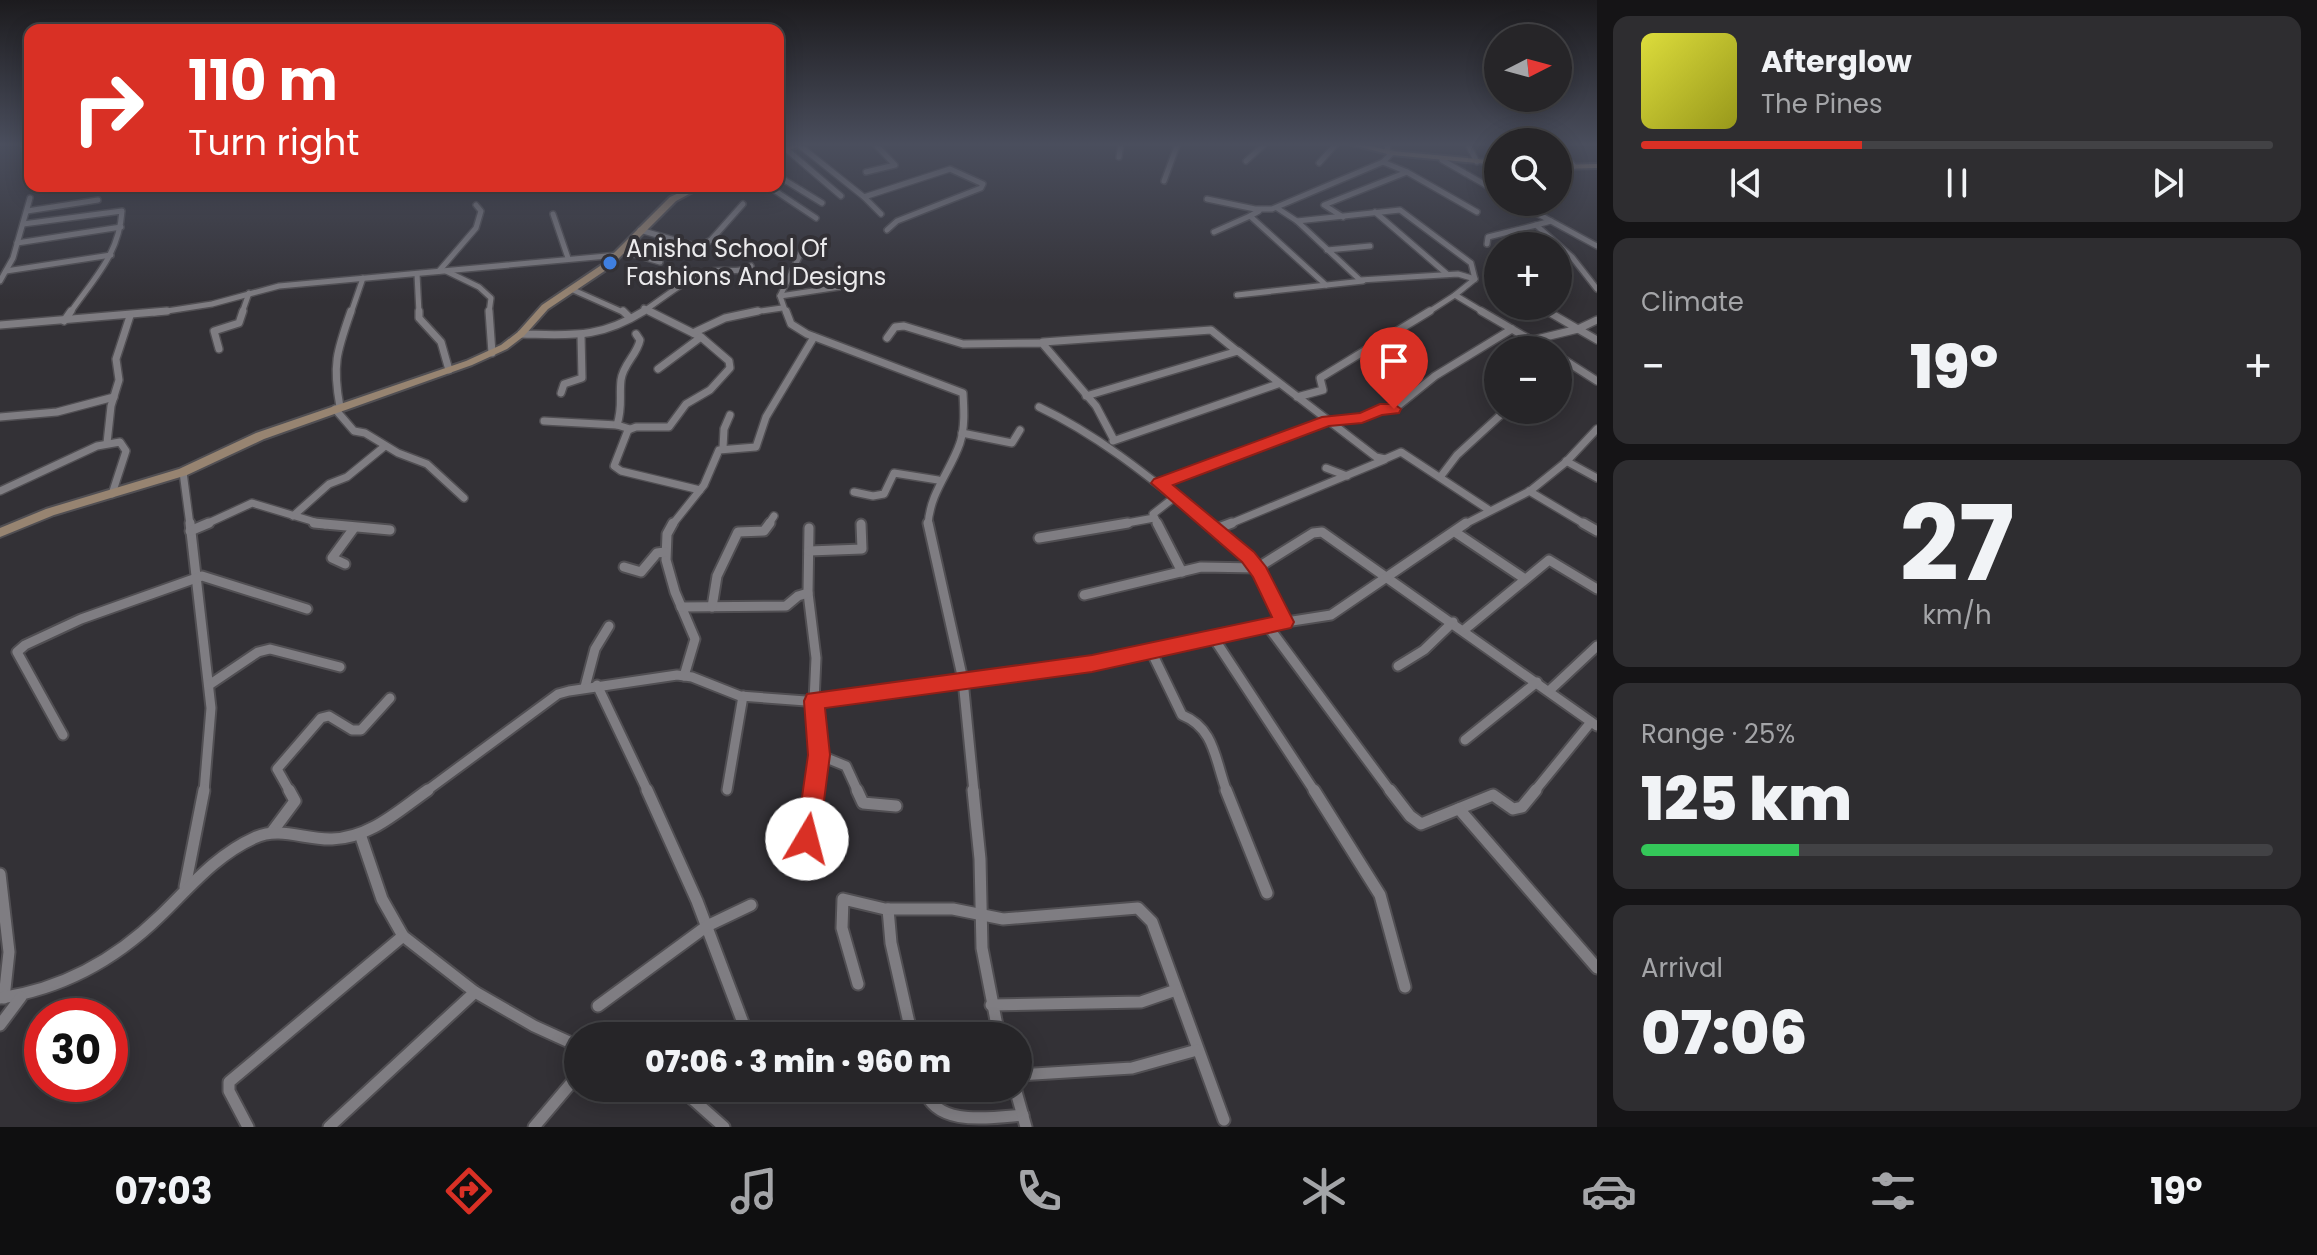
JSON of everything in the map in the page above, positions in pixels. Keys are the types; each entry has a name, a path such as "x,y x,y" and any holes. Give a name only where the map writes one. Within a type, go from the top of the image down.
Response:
{"street":[{"path":"0,533 50,512 183,472 260,436 492,353 521,334 545,307 620,253 640,230 679,196"},
{"path":"782,196 816,218"},
{"path":"810,196 822,203"},
{"path":"868,196 864,197 881,214"},
{"path":"887,230 897,221 962,196"},
{"path":"1214,232 1259,211 1277,208 1306,196"},
{"path":"1343,217 1324,205 1348,196"},
{"path":"1448,196 1477,212"},
{"path":"0,281 17,243 30,198"},
{"path":"1207,199 1259,211"},
{"path":"27,211 98,200"},
{"path":"640,230 701,247 743,204"},
{"path":"442,271 476,228 481,211 476,205"},
{"path":"1277,208 1297,221 1354,276 1364,281"},
{"path":"1297,221 1396,209 1403,211 1471,263 1475,279"},
{"path":"23,224 122,211 123,233 102,274 64,321"},
{"path":"1375,212 1447,274"},
{"path":"553,214 568,258"},
{"path":"1250,216 1326,285"},
{"path":"1542,216 1597,246"},
{"path":"1508,232 1551,221"},
{"path":"1536,225 1572,257 1597,289"},
{"path":"17,243 121,227"},
{"path":"805,245 780,296 782,308 791,324 814,337 906,373 960,390 964,397 962,433 938,480 928,514 928,526 963,680 970,729 982,948 995,1022"},
{"path":"1327,250 1370,246"},
{"path":"0,325 130,316 212,304 279,286 620,253 660,262"},
{"path":"6,271 111,255"},
{"path":"521,334 581,335 618,327 705,272 721,269 741,272 751,266"},
{"path":"442,271 479,287 491,298 488,322 492,353"},
{"path":"417,274 419,318 441,342 449,370"},
{"path":"1237,295 1447,274 1463,274 1475,279"},
{"path":"363,278 336,354 334,376 338,408 354,431 365,433 385,446 427,464 464,498"},
{"path":"780,296 850,285 858,278"},
{"path":"1297,397 1323,390 1321,377 1455,295 1475,279"},
{"path":"571,289 620,308 630,318"},
{"path":"219,349 214,331 239,323 249,293"},
{"path":"1455,295 1525,336"},
{"path":"544,421 617,425 630,429 669,427 686,404 710,390 727,372 729,361 697,335 644,308"},
{"path":"658,369 697,335 748,312 782,308"},
{"path":"107,443 119,380 116,359 130,316"},
{"path":"1563,320 1597,340"},
{"path":"1549,336 1578,329 1597,320"},
{"path":"887,338 895,327 904,326 963,344 1040,343 1211,330 1327,421 1376,457 1385,459"},
{"path":"1160,483 1327,421 1362,418 1380,409 1394,409 1435,376 1512,329"},
{"path":"617,425 623,404 621,380 628,361 638,350 640,340 636,334"},
{"path":"561,393 564,384 582,378 581,335"},
{"path":"684,676 695,643 665,552 667,534 700,490 717,453 723,448 747,451 756,447 766,417 814,337"},
{"path":"1040,343 1046,346 1096,406 1111,442"},
{"path":"1086,396 1238,351"},
{"path":"1572,365 1597,381"},
{"path":"1111,442 1278,384"},
{"path":"0,417 57,412 114,397"},
{"path":"1039,407 1111,442 1216,529 1257,568 1284,622"},
{"path":"723,448 724,429 730,415"},
{"path":"1441,476 1457,455 1491,424"},
{"path":"630,429 613,462 616,469 700,490"},
{"path":"962,433 1012,443 1020,430"},
{"path":"0,874 9,952 2,998 21,997 105,961 149,926 184,889 240,845 271,833 286,832 329,839 360,834 389,819 548,699 591,686 684,676 727,693 814,701 1067,667 1337,613 1474,517 1529,491 1597,430"},
{"path":"0,491 107,443 120,442 126,451 112,494"},
{"path":"293,516 329,484 347,477 385,446"},
{"path":"1216,529 1401,452 1489,510"},
{"path":"1566,461 1597,478"},
{"path":"1326,468 1348,476"},
{"path":"183,472 211,708 205,785 184,889"},
{"path":"854,492 873,496 884,494 894,473 938,480"},
{"path":"1529,491 1597,531"},
{"path":"1176,496 1154,512 1154,518 1182,572"},
{"path":"190,531 250,504 267,506 318,524 390,530"},
{"path":"712,607 717,576 738,532 764,531 774,516"},
{"path":"1039,538 1154,518"},
{"path":"809,551 862,549 861,524"},
{"path":"345,564 332,558 354,528"},
{"path":"807,839 819,755 814,701 816,658 808,593 809,528"},
{"path":"1084,595 1207,567 1236,570 1257,568 1313,533 1322,532 1594,724 1522,807 1513,809 1493,795 1424,825 1414,821 1267,625"},
{"path":"1455,532 1525,579"},
{"path":"624,567 641,572 657,553 665,552"},
{"path":"1464,630 1547,561 1552,561 1597,589"},
{"path":"63,735 18,650 81,619 204,575 307,609"},
{"path":"681,607 786,606 798,596 808,593"},
{"path":"1398,666 1424,650 1453,622"},
{"path":"609,626 595,649 591,686 617,722 707,926 743,1022"},
{"path":"1213,637 1277,730 1382,899 1405,987"},
{"path":"1549,691 1597,646"},
{"path":"209,685 258,652 270,649 340,667"},
{"path":"1151,651 1182,715 1207,731 1217,767 1267,893"},
{"path":"1465,740 1537,682"},
{"path":"727,790 743,696"},
{"path":"271,833 293,809 295,801 277,769 286,756 321,718 329,716 352,730 361,730 390,698"},
{"path":"819,755 836,759 850,769 863,803 896,806"},
{"path":"1459,809 1597,968"},
{"path":"360,834 382,899 403,936 475,992 564,1040"},
{"path":"858,984 847,952 840,900 888,909 953,909 1003,919 1138,908 1152,922 1224,1120"},
{"path":"598,1006 707,926 751,905"},
{"path":"888,909 891,943 909,1022"},
{"path":"244,1125 229,1091 229,1082 233,1077 403,936"},
{"path":"991,1005 1141,1002 1176,990"},
{"path":"329,1127 475,992"},
{"path":"0,1025 21,997"},
{"path":"1032,1074 1118,1070 1180,1058 1197,1050"},
{"path":"534,1127 564,1092"},
{"path":"695,1102 724,1127"},
{"path":"928,1102 940,1115 1024,1121"}],"place":[{"name":"Anisha School Of Fashions And Designs","path":"610,263"}],"route":[{"path":"807,839 819,755 814,701 1092,663 1284,622 1260,572 1248,557 1160,483 1237,457 1327,421 1362,418 1380,409 1394,409"}]}
